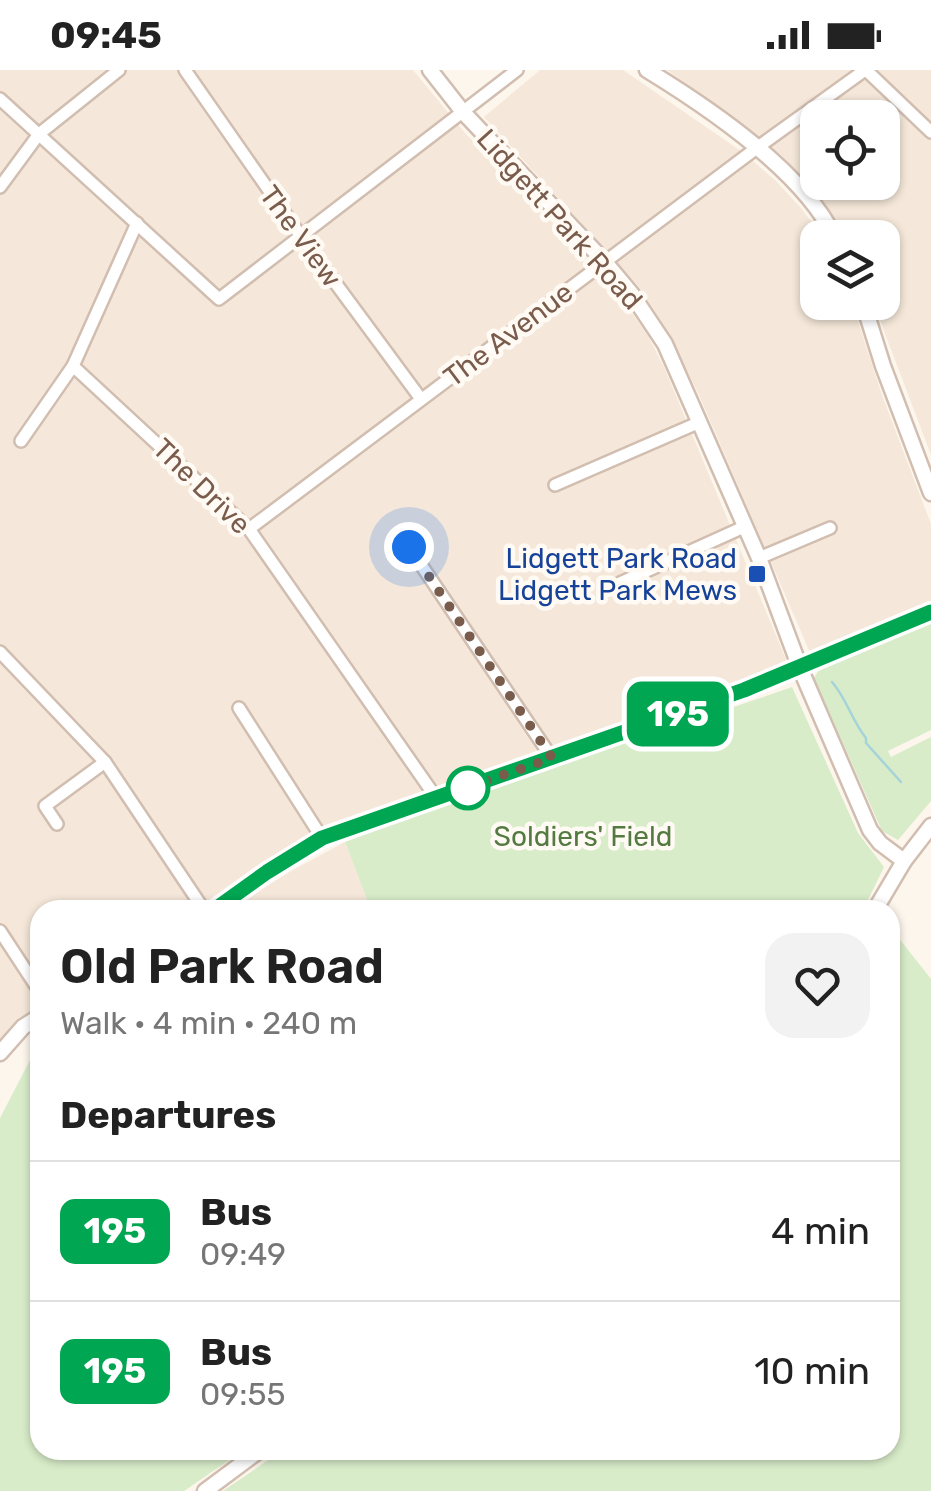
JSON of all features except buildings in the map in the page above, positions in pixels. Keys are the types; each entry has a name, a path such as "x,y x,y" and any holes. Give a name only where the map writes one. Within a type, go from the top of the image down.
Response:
{"street":[{"path":"0,187 39,134 119,70"},
{"name":"The View","path":"185,70 421,400"},
{"name":"Lidgett Park Road","path":"430,70 463,112 604,262 659,334 760,558 800,668 870,830 880,844 904,861"},
{"path":"0,99 219,299 516,70"},
{"path":"647,70 758,147 806,195 823,220"},
{"path":"866,70 931,132"},
{"name":"The Avenue","path":"249,529 866,70"},
{"path":"21,441 72,366 136,223"},
{"path":"869,320 931,493"},
{"name":"The Drive","path":"72,366 249,529 438,799"},
{"path":"555,484 700,422"},
{"path":"620,583 746,526"},
{"path":"760,558 830,528"},
{"path":"409,547 552,758"},
{"path":"228,900 322,838 744,690 931,612"},
{"path":"0,652 105,762 197,900"},
{"path":"238,708 322,838"},
{"path":"56,824 44,806 105,762"},
{"path":"882,900 904,861 931,826"},
{"path":"0,931 30,977"},
{"path":"0,1053 30,1023"},
{"path":"205,1491 247,1460"}],"shaded area":[{"path":"0,70 413,70 465,133 618,293 648,336 788,664 338,825 314,835 213,900 30,900 30,1015 0,1039"},
{"path":"540,70 623,70 741,151 802,209 810,220 800,220 800,320 858,320 931,524 931,604 811,655 699,395 665,327 638,286 484,117"},
{"path":"667,70 931,70 931,455 880,320 900,320 900,220 835,220 822,200 900,200 900,100 800,100 800,175 779,153"},
{"path":"345,842 367,900 245,900"}],"green space":[{"path":"931,621 931,730 888,751 891,757 931,737 931,801 898,840 882,831 814,678 819,670"},
{"name":"Soldiers' Field","path":"792,687 858,833 884,867 868,900 367,900 345,842"},
{"path":"900,940 931,979 931,1491 223,1491 268,1460 900,1460"},
{"path":"30,1060 30,1460 229,1460 184,1491 0,1491 0,1118"}],"waterway":[{"path":"832,682 866,743 901,782"}],"bus line":[{"name":"195","path":"228,900 322,838 744,690 931,612"}],"place":[{"name":"Lidgett Park Road Lidgett Park Mews","path":"757,574"}],"route":[{"path":"409,547 552,758 468,788"}]}
